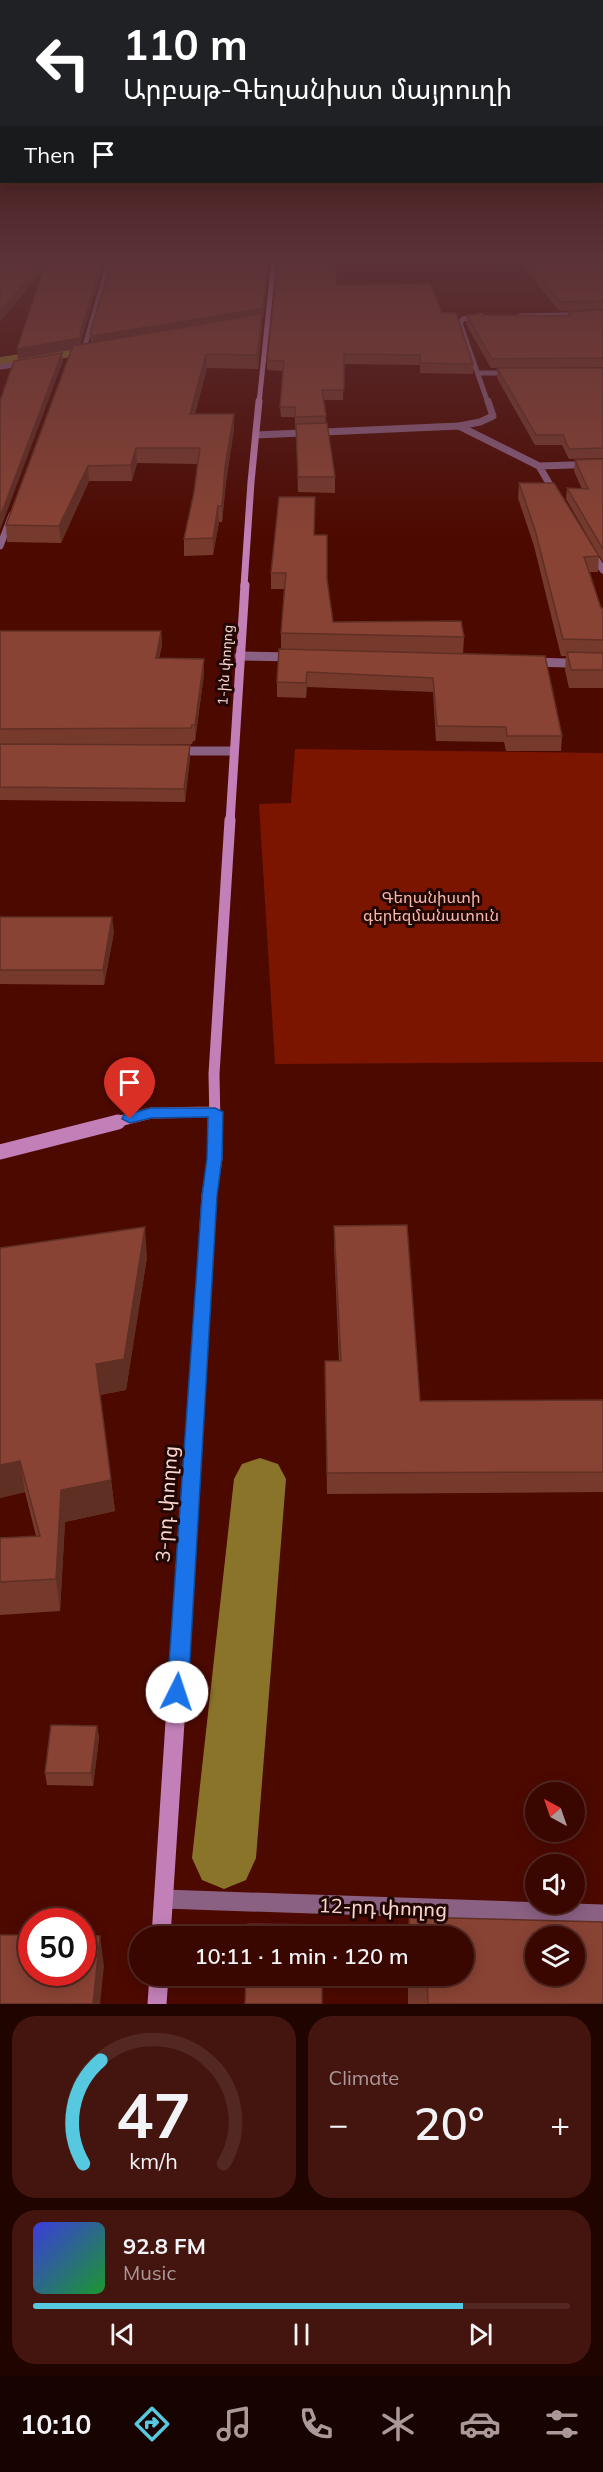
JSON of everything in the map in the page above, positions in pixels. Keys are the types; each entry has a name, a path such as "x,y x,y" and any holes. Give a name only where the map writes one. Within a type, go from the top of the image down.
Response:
{"main road":[{"name":"1-ին փողոց","path":"213,1074 239,656 265,353"},
{"name":"3-րդ փողոց","path":"163,1926 209,1196 215,1158 213,1074"},
{"path":"0,1152 151,1113 215,1112"},
{"path":"157,2004 158,1986"}],"street":[{"path":"82,354 91,353"},
{"path":"256,435 459,426 480,422 493,416 471,353"},
{"path":"0,367 35,362"},
{"path":"479,373 524,373"},
{"path":"459,426 538,466 603,464"},
{"path":"538,466 562,504"},
{"path":"0,546 16,502"},
{"path":"585,542 603,570"},
{"path":"239,656 309,658"},
{"path":"521,662 603,664"},
{"path":"163,751 233,751"},
{"name":"12-րդ փողոց","path":"164,1899 603,1914"}],"green space":[{"name":"Գեղանիստի գերեզմանատուն","path":"295,749 603,753 603,1062 275,1064 259,804 291,803"}],"building":[{"path":"62,353 0,517 0,401 14,361"},
{"path":"71,353 257,353 257,355 206,354 190,414 234,414 225,467 222,506 218,506 213,538 184,539 200,448 136,448 131,465 88,466 59,526 6,525"},
{"path":"268,353 469,353 473,364 420,363 420,355 344,354 344,390 322,390 326,416 295,417 295,407 280,407 284,361 267,360"},
{"path":"488,353 603,353 603,358 492,359"},
{"path":"497,368 603,368 603,448 569,449 563,435 536,435"},
{"path":"327,423 335,477 298,477 296,424"},
{"path":"603,459 603,549 567,488 588,489 575,460"},
{"path":"519,483 554,483 599,556 584,557 601,608 603,608 603,640 563,639 535,530"},
{"path":"279,497 315,497 314,535 327,535 327,579 333,622 461,621 464,637 281,633 286,573 271,573"},
{"path":"0,631 161,631 156,658 204,659 195,725 191,728 0,729"},
{"path":"279,649 545,656 562,736 507,736 506,727 437,726 433,678 307,672 306,683 277,682"},
{"path":"567,652 603,653 603,670 571,670"},
{"path":"0,744 190,745 184,789 0,787"},
{"path":"0,917 112,917 103,970 0,970"},
{"path":"407,1225 420,1401 603,1400 603,1472 327,1473 325,1361 341,1361 334,1226"},
{"path":"145,1227 124,1359 96,1364 111,1480 61,1490 56,1579 0,1582 0,1538 40,1536 20,1461 0,1465 0,1248"},
{"path":"51,1725 97,1726 91,1773 45,1773"},
{"path":"409,1917 603,1922 603,2004 428,2004 427,1986 474,1986 474,1926 409,1926"},
{"path":"248,1924 322,1925 322,1926 248,1926"},
{"path":"0,1935 18,1935 18,1986 95,1986 93,2004 0,2004"},
{"path":"96,1936 100,1936 96,1975"},
{"path":"246,1986 322,1986 322,2004 245,2004"}],"waterway":[{"path":"0,363 67,353"},
{"path":"224,1858 260,1479"}],"route":[{"path":"130,1119 151,1113 215,1112 215,1158 209,1196 177,1692"}]}
